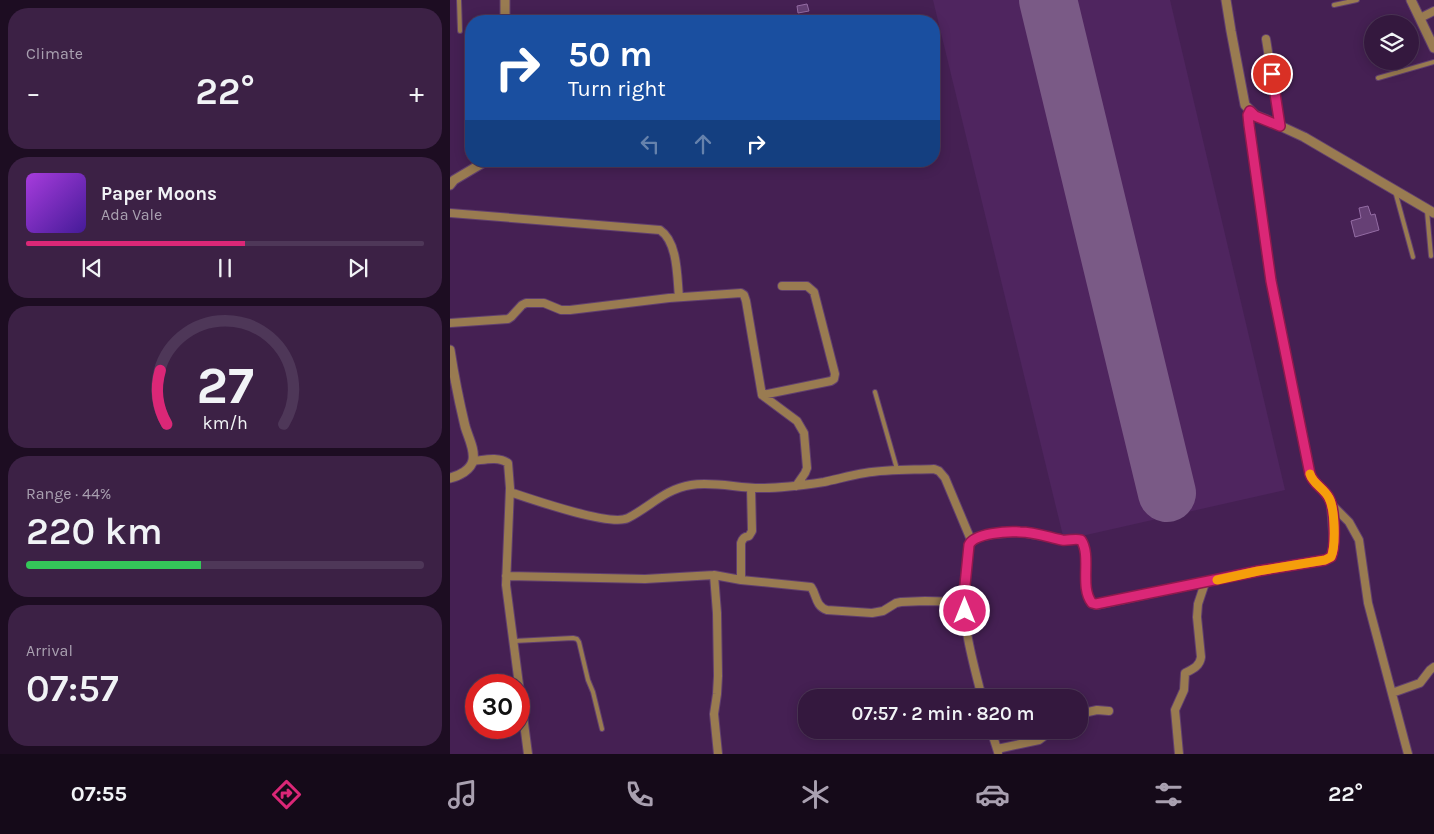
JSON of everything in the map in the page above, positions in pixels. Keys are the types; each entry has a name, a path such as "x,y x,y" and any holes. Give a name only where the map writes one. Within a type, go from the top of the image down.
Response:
{"street":[{"path":"505,0 505,15"},
{"path":"1226,0 1245,105 1250,111 1255,116 1304,137 1431,211"},
{"path":"1411,0 1434,48"},
{"path":"1420,18 1434,11"},
{"path":"1266,39 1280,126"},
{"path":"971,540 993,534 1020,532 1062,540 1081,540 1084,548 1089,600 1094,604 1102,604 1331,557 1334,546 1333,512 1329,498 1322,487 1312,479 1310,474 1271,281 1249,125 1248,115 1250,111"},
{"path":"450,185 454,180 476,167"},
{"path":"450,213 660,230 665,233 674,252 679,297"},
{"path":"762,395 830,381 834,379 835,374 814,292 807,286 782,286"},
{"path":"450,323 508,319 526,303 544,303 561,310 570,310 679,297 742,293 744,295 762,395 797,421 804,432 807,468 796,486"},
{"path":"450,350 473,461 466,471 450,478"},
{"path":"473,461 504,460 508,463 510,472 506,576 528,754"},
{"path":"510,492 564,509 621,521 662,495 691,485 762,488 824,482 866,472 934,469 940,471 945,478 971,540 964,602 970,644 980,689"},
{"path":"741,580 742,540 749,536 752,531 751,488"},
{"path":"1331,504 1349,522 1359,540 1368,603 1408,754"},
{"path":"506,576 645,580 714,575 741,580 811,586 822,608 872,613 883,611 901,602 925,600 964,602"},
{"path":"714,575 718,676 718,694 714,714 718,754"},
{"path":"1179,754 1175,710 1184,690 1186,673 1197,666 1201,658 1197,618 1198,604 1204,583"},
{"path":"1392,692 1420,683 1434,667"},
{"path":"1088,712 1097,710 1109,712"},
{"path":"994,739 998,752 1040,739"}],"lane":[{"path":"459,0 460,30"},
{"path":"1334,5 1357,0"},
{"path":"1378,78 1434,62"},
{"path":"1395,190 1413,257"},
{"path":"1431,211 1431,256"},
{"path":"875,392 897,471"},
{"path":"514,641 573,638 577,640 602,728"}],"shaded area":[{"path":"933,0 1170,0 1285,490 1064,540 940,29 940,15 937,15"}],"building":[{"path":"807,4 809,11 798,13 797,6"},
{"path":"1368,206 1371,215 1375,214 1379,230 1355,237 1351,221 1361,218 1359,208"}],"runway":[{"path":"1048,0 1167,493"}],"slow traffic":[{"path":"1217,580 1325,560 1331,557 1334,546 1331,504 1322,487 1315,483 1310,474"}],"route":[{"path":"965,611 964,595 969,545 974,538 993,534 1020,532 1062,540 1081,540 1084,544 1089,600 1094,604 1102,604 1258,571 1325,560 1331,557 1334,546 1333,512 1329,498 1322,487 1315,483 1310,474 1271,281 1249,125 1248,115 1250,111 1255,116 1280,126 1272,74"}]}
